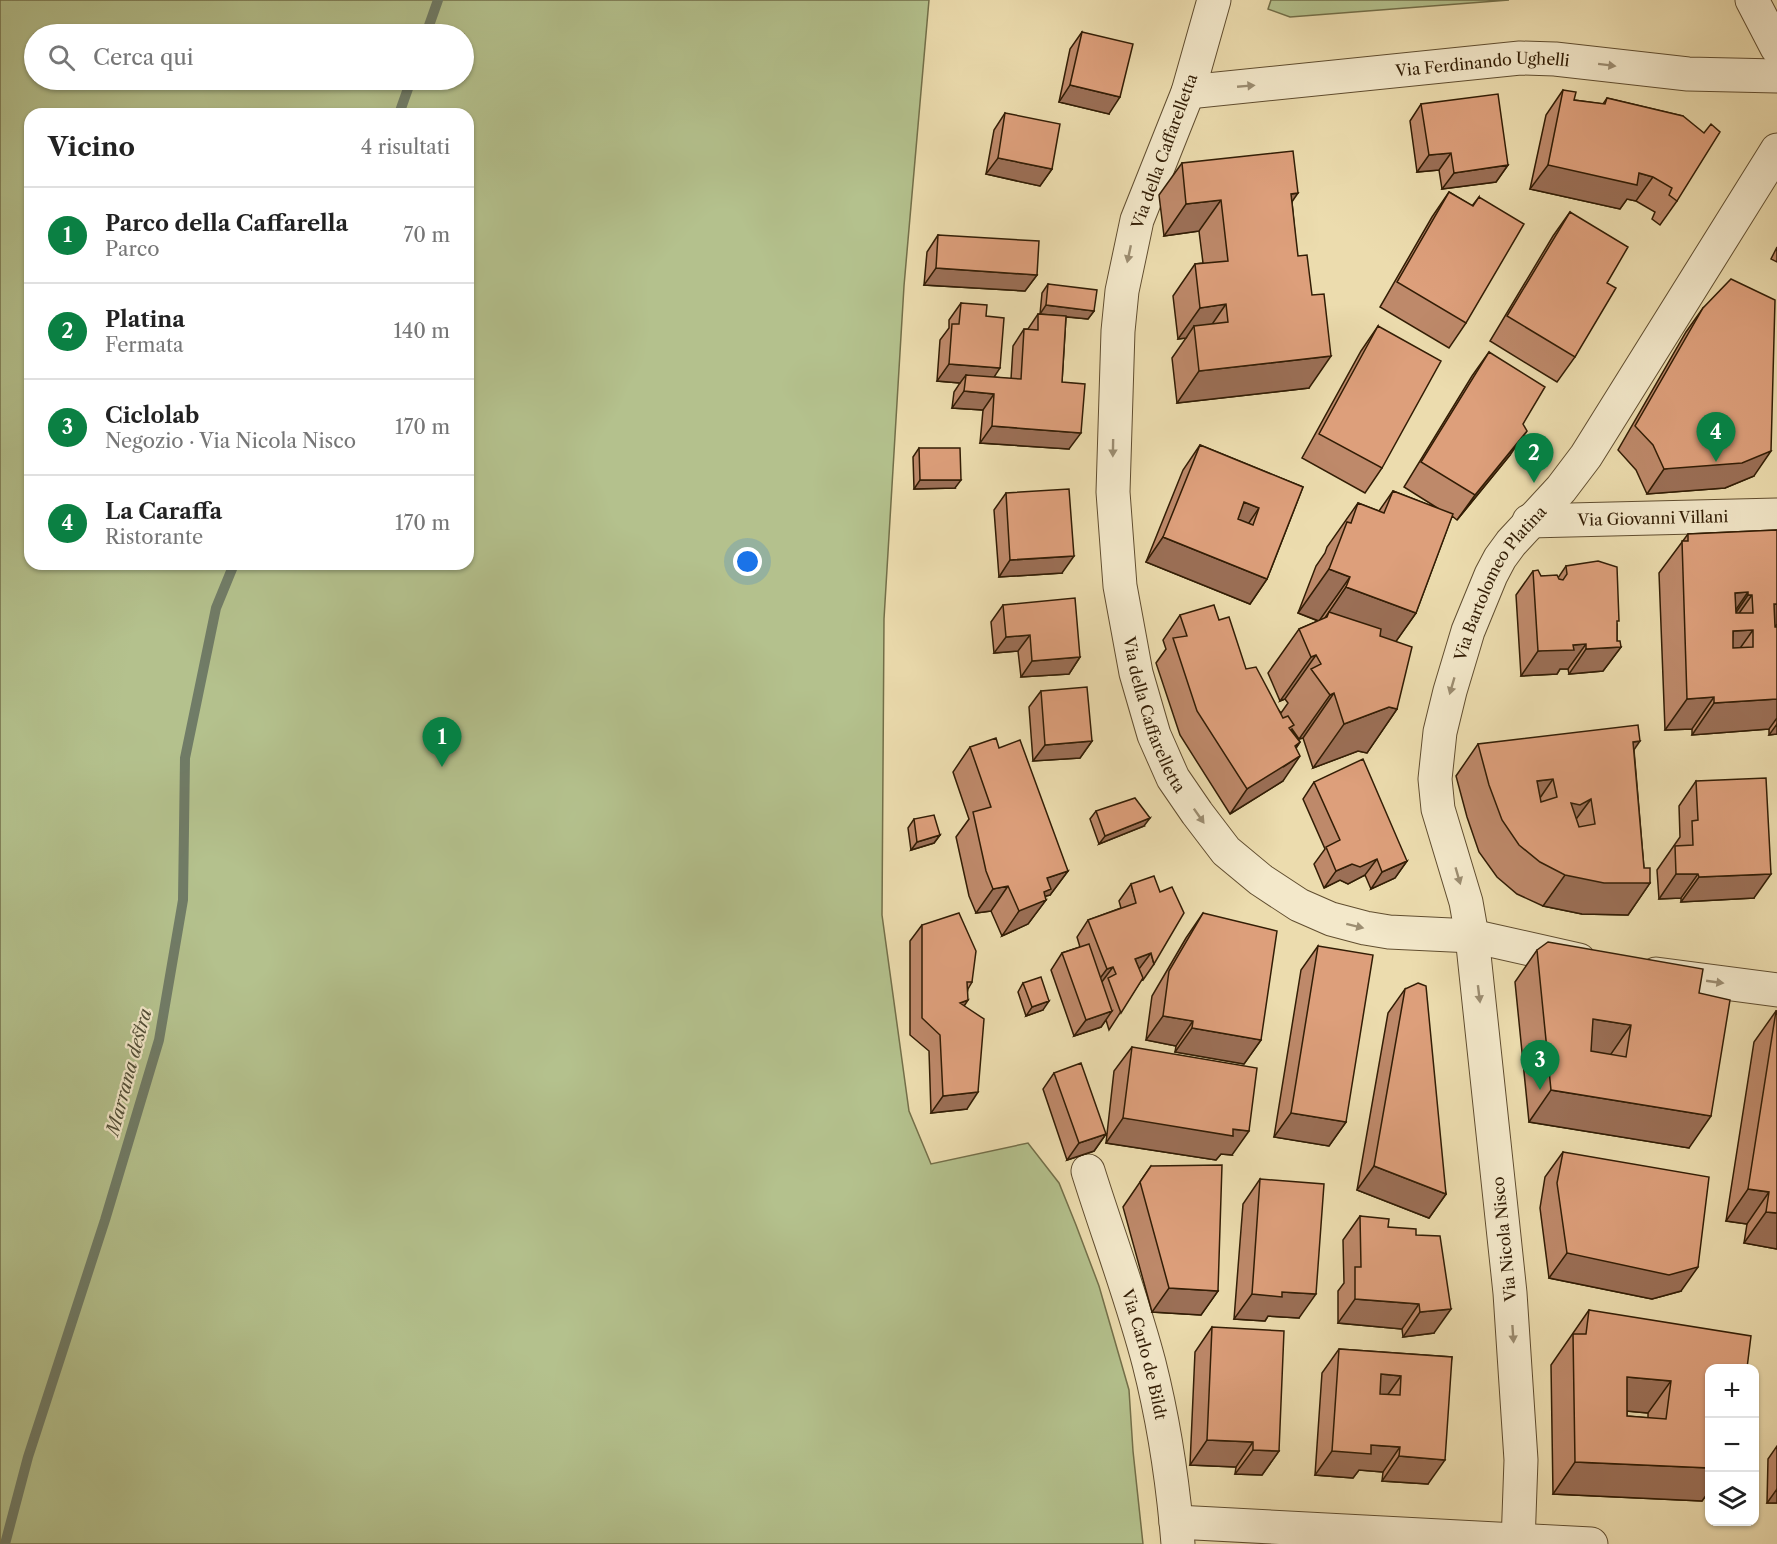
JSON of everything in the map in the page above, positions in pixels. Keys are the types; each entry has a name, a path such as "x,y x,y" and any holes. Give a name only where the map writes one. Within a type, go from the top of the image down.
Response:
{"street":[{"name":"Via della Caffarelletta","path":"1214,0 1188,92 1137,220 1122,291 1118,331 1113,492 1120,586 1136,673 1154,735 1173,778 1226,851 1282,894 1312,912 1331,919 1389,932 1472,936 1619,968 1777,990"},
{"path":"1752,0 1777,48"},
{"name":"Via Ferdinando Ughelli","path":"1188,92 1520,58 1555,59 1688,74 1777,76"},
{"name":"Via Bartolomeo Platina","path":"1472,936 1466,902 1438,809 1435,779 1436,762 1450,691 1479,602 1500,558 1529,521 1561,489 1586,456 1777,150"},
{"name":"Via Giovanni Villani","path":"1529,521 1777,515"},
{"name":"Via Nicola Nisco","path":"1472,936 1510,1293 1521,1460 1518,1543"},
{"name":"Via Carlo de Bildt","path":"1088,1171 1149,1362 1163,1425 1177,1533"},
{"path":"1177,1533 1591,1544"}],"green space":[{"path":"0,0 929,0 904,286 884,619 882,915 909,1111 931,1164 1028,1143 1059,1183 1099,1286 1129,1390 1143,1544 0,1544"},
{"path":"1271,0 1509,0 1290,17 1268,9"}],"building":[{"path":"1082,32 1133,44 1120,97 1070,85"},
{"path":"1563,90 1576,92 1574,100 1605,104 1607,98 1683,116 1704,133 1711,124 1720,132 1677,201 1669,195 1672,188 1653,177 1639,173 1637,185 1548,165"},
{"path":"1498,94 1508,165 1454,173 1451,153 1429,155 1421,104"},
{"path":"1005,113 1060,124 1052,169 998,158"},
{"path":"1293,151 1298,193 1291,194 1298,256 1307,255 1312,295 1324,294 1331,356 1199,371 1194,326 1228,322 1226,304 1200,308 1195,264 1228,261 1221,200 1186,204 1182,163"},
{"path":"1449,192 1473,206 1479,197 1524,224 1466,323 1397,282"},
{"path":"1570,212 1628,247 1607,283 1616,288 1575,357 1507,316"},
{"path":"938,235 1039,241 1037,275 936,268"},
{"path":"1731,279 1775,300 1771,451 1742,463 1664,469 1653,445 1635,426 1703,308"},
{"path":"1048,284 1097,290 1094,311 1046,305"},
{"path":"961,303 987,305 986,316 1004,318 1000,368 949,364 952,324 959,324"},
{"path":"1038,314 1066,316 1062,382 1085,384 1081,433 992,426 994,394 964,391 966,375 1021,379 1024,329 1038,330"},
{"path":"1378,326 1441,361 1382,468 1319,434"},
{"path":"1489,352 1545,387 1523,424 1527,431 1475,495 1421,462"},
{"path":"1200,445 1303,487 1267,579 1163,537","holes":["1244,502 1259,508 1253,525 1238,519"]},
{"path":"919,448 960,448 961,480 920,480"},
{"path":"1069,489 1074,556 1010,560 1006,493"},
{"path":"1393,491 1453,514 1416,613 1346,587 1350,577 1329,569 1347,522 1351,523 1358,503 1384,513"},
{"path":"1777,530 1777,604 1774,604 1775,627 1777,627 1777,699 1714,703 1714,697 1687,699 1682,541 1688,541 1688,534","holes":["1748,592 1748,595 1752,595 1753,613 1736,613 1735,593","1753,630 1753,647 1733,648 1733,631"]},
{"path":"1598,561 1617,567 1619,621 1617,621 1617,641 1620,641 1621,647 1586,649 1586,644 1573,645 1574,650 1538,651 1533,571 1538,570 1541,576 1557,575 1563,580 1567,574 1566,566"},
{"path":"1075,598 1080,657 1032,661 1030,635 1006,637 1003,605"},
{"path":"1214,605 1219,620 1229,617 1246,669 1256,667 1283,718 1288,716 1294,725 1289,728 1300,742 1295,746 1300,756 1247,789 1197,711 1173,638 1187,636 1180,615"},
{"path":"1329,612 1381,629 1380,636 1412,647 1397,709 1389,707 1344,724 1334,693 1330,695 1311,669 1321,664 1316,655 1311,657 1299,629 1327,617"},
{"path":"1087,687 1092,741 1045,745 1041,691"},
{"path":"1638,725 1640,741 1633,742 1644,868 1650,868 1650,883 1604,883 1565,875 1540,862 1519,845 1502,820 1489,785 1478,744","holes":["1553,779 1557,797 1541,802 1537,781","1591,799 1595,824 1579,827 1571,803 1580,805"]},
{"path":"996,738 999,748 1020,740 1068,871 1047,878 1051,889 1044,892 1046,900 1019,911 1008,886 993,889 986,871 973,812 991,807 970,747"},
{"path":"1363,759 1407,861 1382,872 1377,859 1360,867 1352,864 1336,871 1326,847 1340,840 1314,782"},
{"path":"1766,778 1771,874 1699,877 1698,874 1676,874 1675,846 1693,845 1692,821 1698,820 1696,781"},
{"path":"1135,798 1150,818 1105,836 1096,811"},
{"path":"934,815 940,835 917,842 914,819"},
{"path":"1154,876 1160,892 1172,887 1184,913 1154,964 1151,953 1135,959 1143,978 1121,1013 1108,978 1116,974 1113,967 1107,969 1088,920 1136,903 1131,884"},
{"path":"959,913 976,951 972,982 967,982 968,1000 960,1003 984,1019 978,1092 943,1096 940,1035 922,1018 922,925"},
{"path":"1203,913 1277,931 1261,1040 1192,1028 1193,1021 1163,1016 1169,971"},
{"path":"1548,942 1703,969 1699,993 1730,1000 1711,1116 1551,1090 1537,950","holes":["1593,1019 1631,1025 1626,1057 1591,1051"]},
{"path":"1089,944 1112,1011 1086,1020 1062,953"},
{"path":"1318,946 1373,955 1346,1122 1291,1113"},
{"path":"1041,977 1049,1001 1032,1007 1023,983"},
{"path":"1418,983 1426,986 1446,1194 1374,1166 1405,989"},
{"path":"1776,1011 1777,1213 1766,1212 1769,1192 1748,1189"},
{"path":"1132,1047 1257,1068 1249,1131 1233,1129 1233,1136 1123,1118"},
{"path":"1081,1063 1106,1134 1079,1143 1054,1073"},
{"path":"1563,1152 1709,1177 1698,1267 1669,1275 1567,1253 1557,1183"},
{"path":"1222,1165 1218,1291 1169,1288 1140,1182 1151,1166"},
{"path":"1260,1179 1324,1184 1316,1294 1282,1292 1282,1297 1252,1294"},
{"path":"1360,1216 1389,1219 1388,1227 1416,1229 1416,1235 1440,1236 1451,1309 1420,1312 1419,1304 1355,1299 1355,1267 1361,1267"},
{"path":"1589,1310 1751,1336 1748,1364 1705,1364 1705,1468 1575,1462 1573,1334 1586,1334","holes":["1627,1377 1671,1381 1666,1419 1627,1416"]},
{"path":"1212,1327 1284,1331 1279,1451 1253,1450 1253,1442 1207,1440"},
{"path":"1339,1349 1452,1357 1445,1460 1399,1456 1400,1447 1371,1445 1371,1454 1332,1451","holes":["1381,1374 1401,1376 1400,1395 1380,1394"]}],"waterway":[{"name":"Marrana destra","path":"430,24 438,0"},
{"name":"Marrana destra","path":"401,108 407,90"},
{"name":"Marrana destra","path":"5,1544 28,1457 105,1220 159,1040 183,900 185,758 216,608 232,570"}],"place":[{"name":"La Caraffa","path":"1716,462"},
{"name":"Platina","path":"1534,483"},
{"name":"Parco della Caffarella","path":"442,767"},
{"name":"Ciclolab","path":"1540,1090"}]}
